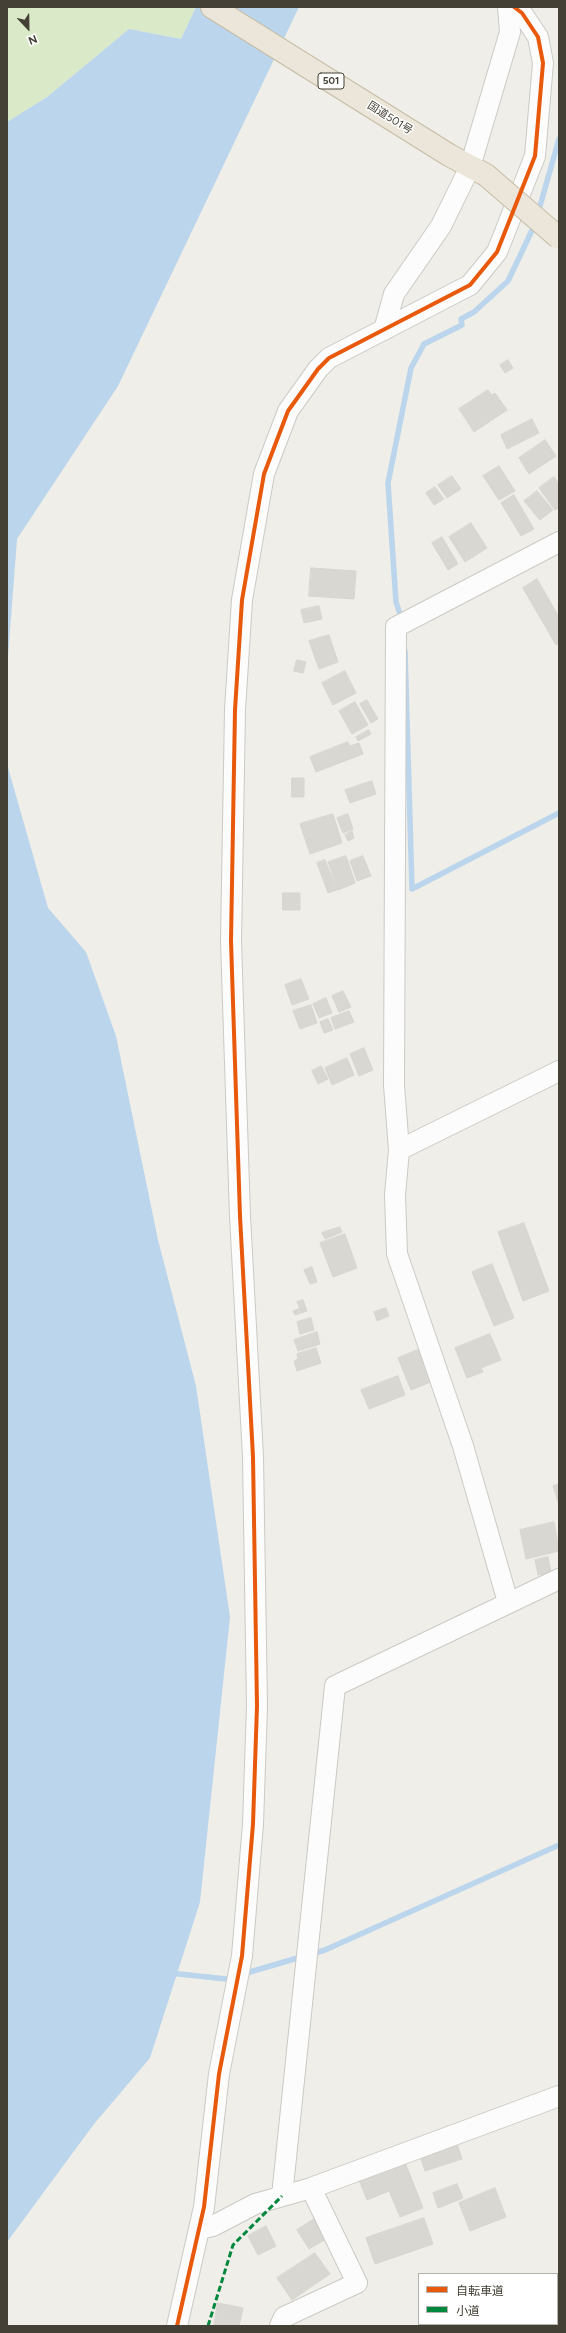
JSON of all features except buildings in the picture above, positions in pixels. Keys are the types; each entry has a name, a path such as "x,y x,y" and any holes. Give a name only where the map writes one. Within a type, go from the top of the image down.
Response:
{"highway":[{"name":"国道501号","path":"212,7 449,155 478,171 559,238"}],"street":[{"path":"384,330 394,294 478,171 510,32 508,7"},
{"path":"177,2326 204,2207 219,2074 242,1956 253,1824 257,1706 253,1457 240,1216 230,941 235,710 242,600 264,474 288,411 318,369 329,358 470,285 497,252 535,156 543,63 538,37 522,13 514,7"},
{"path":"508,1602 463,1446 397,1254 395,1195 399,1150 394,1085 396,627 559,542"},
{"path":"399,1150 559,1071"},
{"path":"282,2196 314,1907 335,1686 508,1602 559,1579"},
{"path":"199,2229 214,2226 255,2204 311,2188 559,2096"},
{"path":"280,2326 284,2317 357,2283 311,2188"}],"green space":[{"path":"7,7 196,7 181,39 129,29 47,97 7,122"}],"water":[{"path":"196,7 299,7 118,386 17,539 7,670 7,122 47,97 129,29 181,39"},
{"path":"7,764 48,908 86,952 116,1036 158,1240 196,1386 230,1617 200,1902 150,2058 94,2124 7,2242"}],"waterway":[{"path":"538,213 559,139"},
{"path":"402,620 396,602 388,483 411,368 424,344 462,325 461,319 474,312 508,281 535,224"},
{"path":"405,651 412,889 559,813"},
{"path":"243,1974 325,1950 559,1845"},
{"path":"170,1973 226,1979 235,1976"}],"marked path":[{"path":"208,2326 233,2245 282,2196"}],"cycle path":[{"path":"177,2326 204,2207 219,2074 242,1956 253,1824 257,1706 253,1457 240,1216 231,941 235,710 242,600 264,474 288,411 318,369 329,358 470,285 497,252 535,156 543,63 538,37 522,13 514,7"}]}
